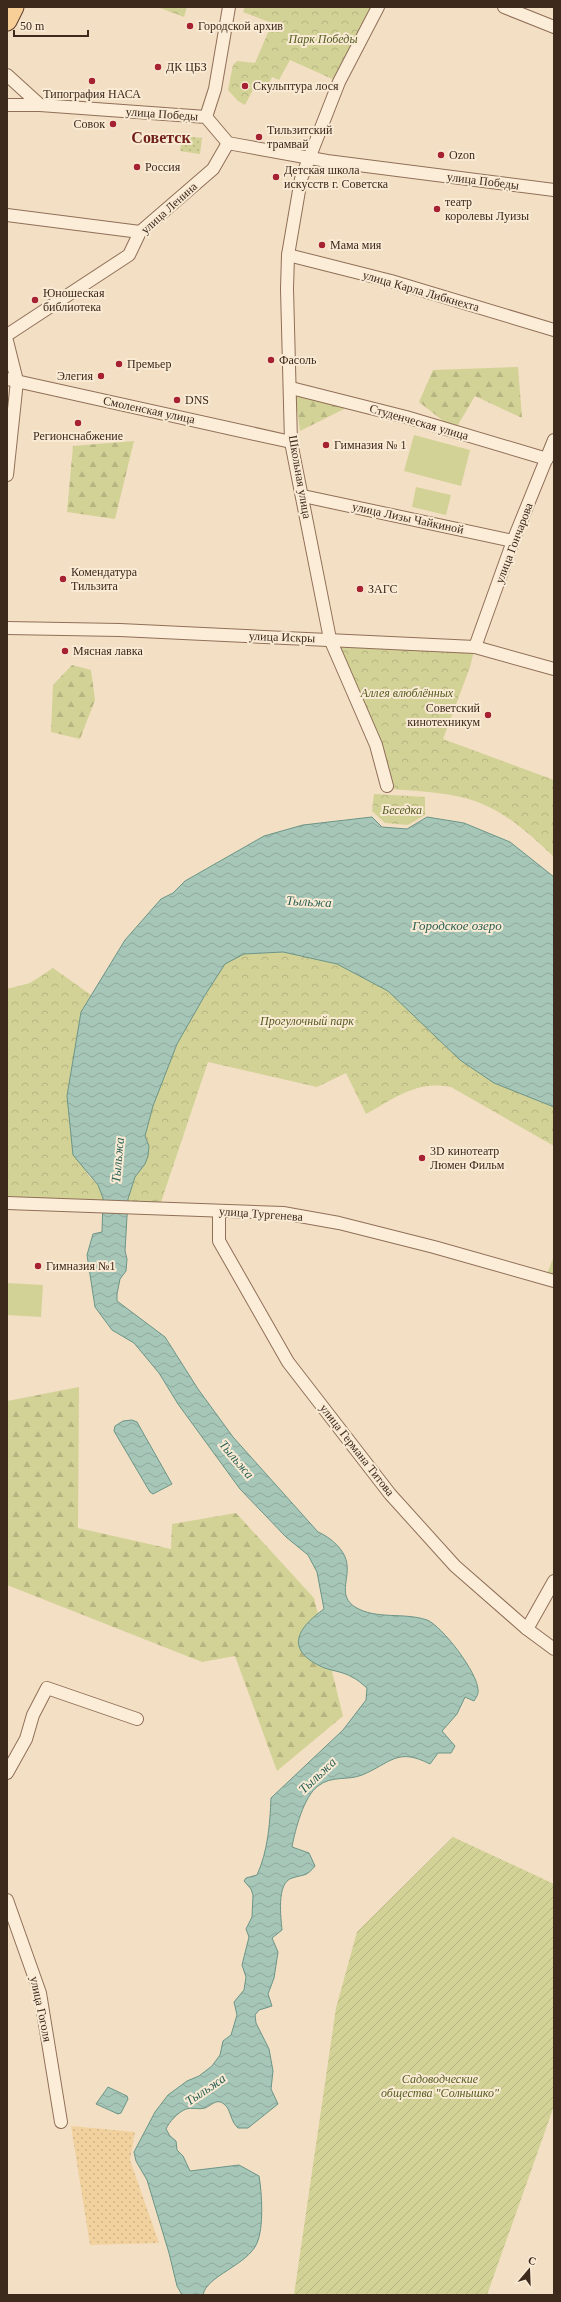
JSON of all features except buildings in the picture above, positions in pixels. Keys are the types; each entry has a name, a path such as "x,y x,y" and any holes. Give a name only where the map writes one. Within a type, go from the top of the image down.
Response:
{"main road":[{"path":"7,21 14,7"}],"street":[{"path":"206,117 215,89 229,7"},
{"name":"Школьная улица","path":"378,7 339,82 301,179 288,255 287,289 292,442 330,638 376,745 387,786"},
{"path":"504,7 554,27"},
{"path":"7,75 40,105"},
{"name":"улица Победы","path":"7,105 40,105 206,117 228,143 309,158 554,190"},
{"name":"улица Ленина","path":"7,336 129,255 140,232 213,169 228,143"},
{"path":"7,215 140,232"},
{"name":"улица Карла Либкнехта","path":"288,255 391,281 554,330"},
{"path":"7,341 12,380 7,475"},
{"name":"Смоленская улица","path":"12,380 292,442"},
{"name":"Студенческая улица","path":"291,388 406,417 547,459"},
{"name":"улица Гончарова","path":"475,647 513,541 554,440"},
{"name":"улица Лизы Чайкиной","path":"303,496 513,541"},
{"name":"улица Искры","path":"7,628 120,630 330,638 475,647 554,669"},
{"name":"улица Тургенева","path":"7,1203 283,1213 339,1223 434,1247 554,1281"},
{"name":"улица Германа Титова","path":"219,1211 220,1241 288,1362 390,1494 455,1566 527,1630 554,1649"},
{"path":"527,1630 554,1581"},
{"path":"7,1773 26,1739 33,1715 47,1688 137,1719"},
{"name":"улица Гоголя","path":"7,1900 40,1992 61,2122"}],"green space":[{"path":"157,7 187,7 184,17"},
{"name":"Парк Победы","path":"245,7 378,7 339,82 290,60 279,80 272,77 266,89 256,84 245,105 238,101 228,90 233,65 237,61 255,63 272,23 243,12"},
{"path":"182,136 202,138 200,154 180,151"},
{"path":"518,367 522,418 475,396 455,430 419,402 433,370"},
{"path":"295,395 346,408 300,431"},
{"path":"414,435 470,450 461,486 404,471"},
{"path":"134,441 115,519 67,512 73,446"},
{"path":"416,487 451,495 446,515 412,507"},
{"name":"Аллея влюблённых","path":"330,639 475,647 470,667 443,739 554,780 554,857 510,819 480,803 447,794 389,789"},
{"path":"72,665 91,670 95,700 80,739 51,732 53,685"},
{"name":"Беседка","path":"374,794 425,797 425,815 408,825 385,823 372,811"},
{"name":"Прогулочный парк","path":"283,952 337,964 388,991 460,1060 554,1107 554,1146 451,1087 439,1085 417,1088 366,1114 346,1073 317,1087 208,1062 159,1208 128,1207 128,1199 135,1177 145,1164 149,1146 145,1136 153,1106 177,1044 205,995 225,964 244,954"},
{"path":"53,968 91,995 81,1012 67,1096 87,1174 98,1185 103,1198 102,1206 7,1203 7,989 30,983"},
{"path":"554,1256 554,1281 545,1279"},
{"path":"7,1283 43,1285 41,1317 7,1315"},
{"path":"79,1387 78,1528 171,1549 172,1524 236,1513 314,1598 343,1716 277,1771 235,1656 202,1662 7,1585 7,1401"},
{"name":"Садоводческие общества \"Солнышко\"","path":"453,1837 554,1884 554,2106 487,2295 294,2295 336,2008 357,1932"}],"sand":[{"path":"71,2126 135,2132 130,2160 159,2243 90,2245"}],"water":[{"path":"372,817 382,827 407,829 427,817 464,823 510,842 554,877 554,1107 494,1083 460,1060 388,991 337,964 283,952 244,954 225,964 205,995 177,1044 153,1106 145,1136 149,1146 148,1156 145,1164 135,1177 128,1199 125,1251 127,1259 126,1271 120,1279 117,1301 165,1337 198,1389 233,1437 318,1532 327,1537 341,1549 347,1565 345,1588 347,1598 350,1603 363,1611 381,1615 409,1616 427,1620 433,1624 450,1640 466,1662 476,1682 478,1691 474,1701 465,1697 457,1714 442,1731 455,1746 451,1753 438,1753 430,1764 419,1759 402,1757 394,1759 356,1777 329,1780 318,1786 313,1791 304,1805 295,1832 292,1847 309,1853 315,1866 307,1874 287,1881 284,1887 281,1901 282,1930 272,1938 278,1952 274,1978 268,1994 272,2006 259,2010 255,2015 256,2023 269,2049 273,2071 271,2089 278,2104 248,2128 238,2128 233,2122 226,2106 221,2102 217,2102 205,2108 188,2108 183,2110 169,2123 166,2129 170,2136 176,2141 177,2150 183,2156 190,2171 239,2165 259,2176 262,2210 261,2229 257,2243 252,2251 245,2258 211,2282 203,2295 182,2295 177,2286 169,2253 147,2180 136,2161 134,2152 155,2112 168,2095 187,2081 199,2076 212,2066 220,2055 223,2041 231,2035 237,2015 234,2002 244,1990 246,1977 242,1965 249,1937 246,1929 252,1917 253,1895 251,1889 244,1881 246,1878 257,1875 261,1866 268,1837 271,1798 343,1730 366,1700 367,1688 356,1679 348,1675 320,1666 309,1659 302,1652 299,1645 299,1637 302,1630 324,1609 317,1572 308,1555 286,1537 240,1489 178,1404 159,1373 134,1343 112,1330 95,1307 87,1255 93,1234 102,1232 103,1198 98,1185 73,1155 67,1096 81,1012 125,940 161,899 173,893 185,881 264,836 303,825"},
{"path":"132,1420 137,1422 172,1484 153,1494 150,1492 114,1431 115,1426 123,1421"},
{"path":"108,2087 127,2096 128,2099 121,2113 118,2114 96,2104"}],"place":[{"name":"Городской архив","path":"190,26"},
{"name":"ДК ЦБЗ","path":"158,67"},
{"name":"Типография НАСА","path":"92,81"},
{"name":"Скульптура лося","path":"245,86"},
{"name":"Совок","path":"113,124"},
{"name":"Тильзитский трамвай","path":"259,137"},
{"name":"Ozon","path":"441,155"},
{"name":"Россия","path":"137,167"},
{"name":"Детская школа искусств г. Советска","path":"276,177"},
{"name":"театр королевы Луизы","path":"437,209"},
{"name":"Мама мия","path":"322,245"},
{"name":"Юношеская библиотека","path":"35,300"},
{"name":"Фасоль","path":"271,360"},
{"name":"Премьер","path":"119,364"},
{"name":"Элегия","path":"101,376"},
{"name":"DNS","path":"177,400"},
{"name":"Регионснабжение","path":"78,423"},
{"name":"Гимназия № 1","path":"326,445"},
{"name":"Комендатура Тильзита","path":"63,579"},
{"name":"ЗАГС","path":"360,589"},
{"name":"Мясная лавка","path":"65,651"},
{"name":"Советский кинотехникум","path":"488,715"},
{"name":"3D кинотеатр Люмен Фильм","path":"422,1158"},
{"name":"Гимназия №1","path":"38,1266"}],"district":[{"name":"Советск","path":"161,137"}],"water label":[{"name":"Тыльжа","path":"309,901"},
{"name":"Городское озеро","path":"457,925"},
{"name":"Тыльжа","path":"117,1160"},
{"name":"Тыльжа","path":"237,1459"},
{"name":"Тыльжа","path":"317,1775"},
{"name":"Тыльжа","path":"205,2089"}]}
